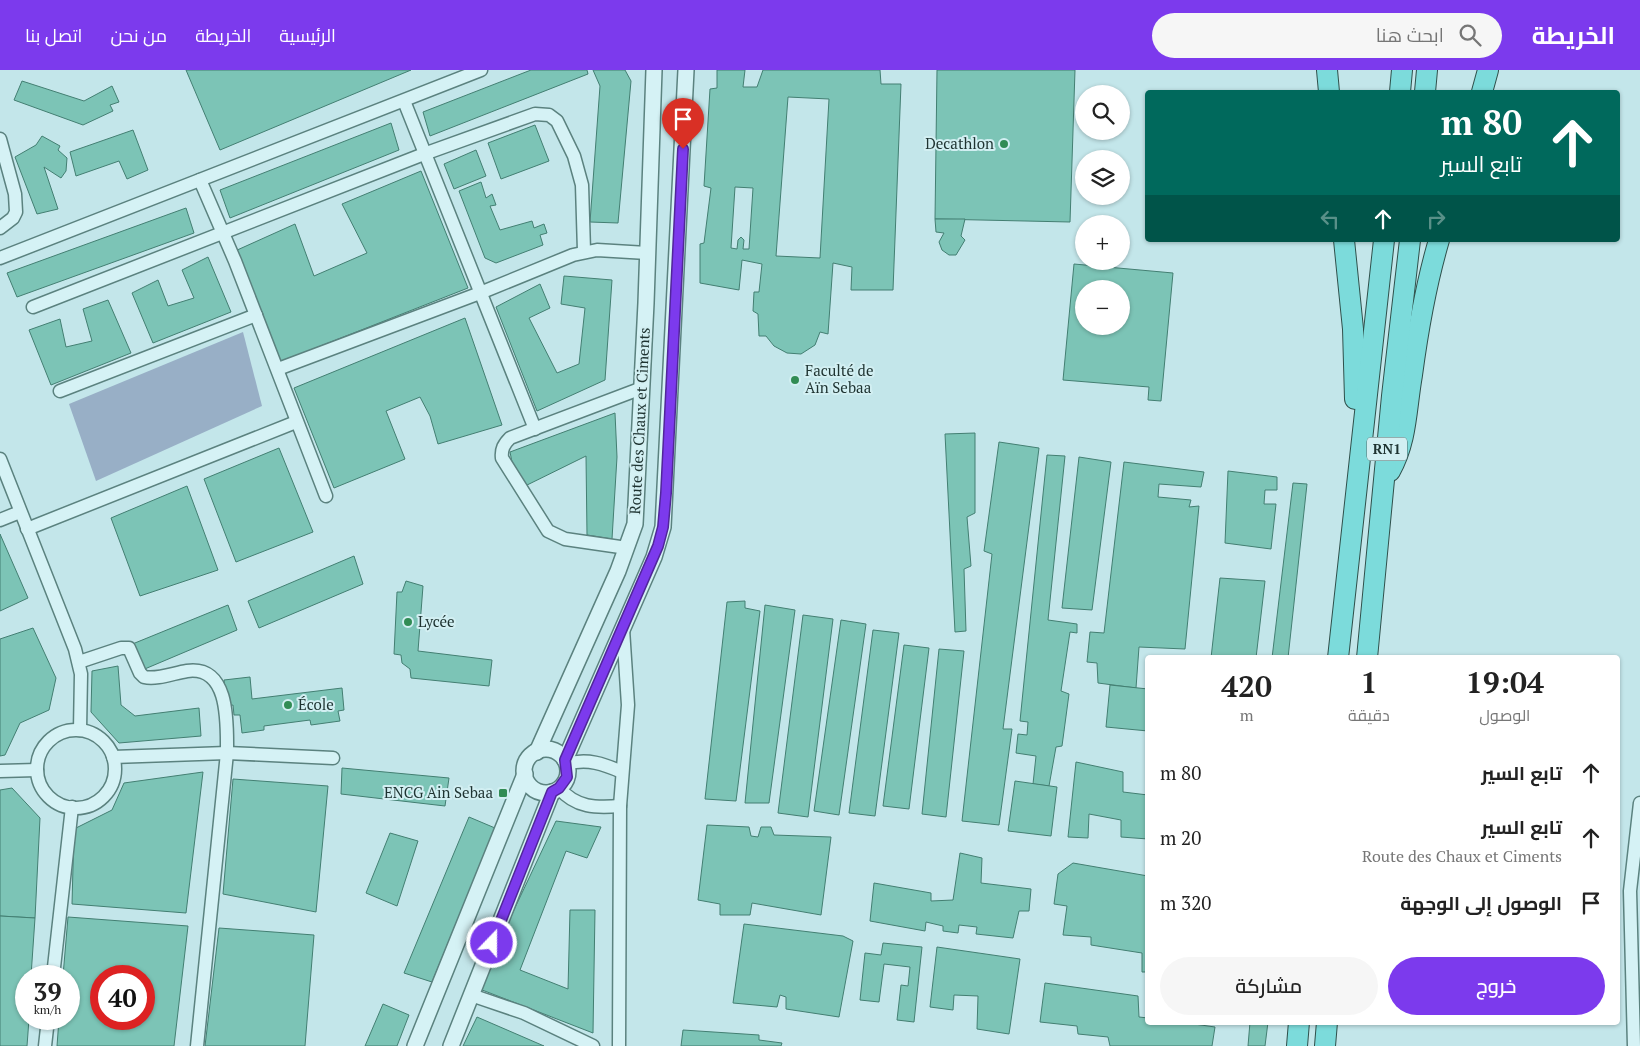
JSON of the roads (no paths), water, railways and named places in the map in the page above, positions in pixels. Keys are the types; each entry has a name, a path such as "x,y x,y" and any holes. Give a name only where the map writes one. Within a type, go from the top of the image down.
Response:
{"highway":[{"path":"1327,70 1329,90"},
{"path":"1400,90 1402,70"},
{"path":"1425,90 1427,70"},
{"path":"1483,90 1488,70"},
{"path":"1344,242 1353,329 1357,468"},
{"name":"RN1","path":"1338,655 1357,468 1384,242"},
{"name":"RN1","path":"1367,655 1410,242"},
{"path":"1385,479 1398,456 1404,438 1417,341 1439,242"},
{"path":"1297,1046 1299,1025"},
{"path":"1325,1046 1328,1025"}],"street":[{"path":"0,258 481,70"},
{"name":"Route des Chaux et Ciments","path":"537,752 627,548 636,514 654,70"},
{"name":"Route des Chaux et Ciments","path":"566,762 658,546 664,518 686,70"},
{"path":"404,100 535,428"},
{"path":"33,307 424,154 527,116 543,114 553,117 564,133 582,185 584,251"},
{"path":"0,139 17,204 13,218 0,228"},
{"path":"200,180 278,369 296,422 326,496"},
{"path":"278,369 480,293 584,251 647,253"},
{"path":"60,392 256,315"},
{"path":"627,548 565,540 548,531 502,458 502,450 506,442 535,428 642,388"},
{"path":"27,529 296,422"},
{"path":"0,459 79,662 81,686 80,730"},
{"path":"0,520 20,512"},
{"path":"619,1046 620,806 628,705 623,629"},
{"path":"79,662 124,648 131,651 140,673 147,678 192,670 208,675 218,685 224,704 227,752 197,1046"},
{"path":"80,730 94,734 106,744 113,757 115,770 113,782 106,793 90,804 72,807 59,803 48,795 40,783 37,770 39,757 45,745 55,736 67,731 80,730"},
{"path":"415,1046 525,774 526,764 537,752 553,750 566,762 567,777 556,790 450,1046"},
{"path":"113,757 227,752 333,758"},
{"path":"566,762 592,762 622,772"},
{"path":"0,771 37,770"},
{"path":"525,774 529,784 536,790 556,790 588,807 620,806"},
{"path":"1634,1046 1637,978 1630,891 1640,803"},
{"path":"54,965 72,807"},
{"path":"471,995 524,1014 585,1045"},
{"path":"45,1046 47,1030"}],"place":[{"name":"Decathlon","path":"1004,144"},
{"name":"Faculté de Aïn Sebaa","path":"795,380"},
{"name":"Lycée","path":"408,622"},
{"name":"École","path":"288,705"},
{"name":"ENCG Ain Sebaa","path":"503,793"}]}
